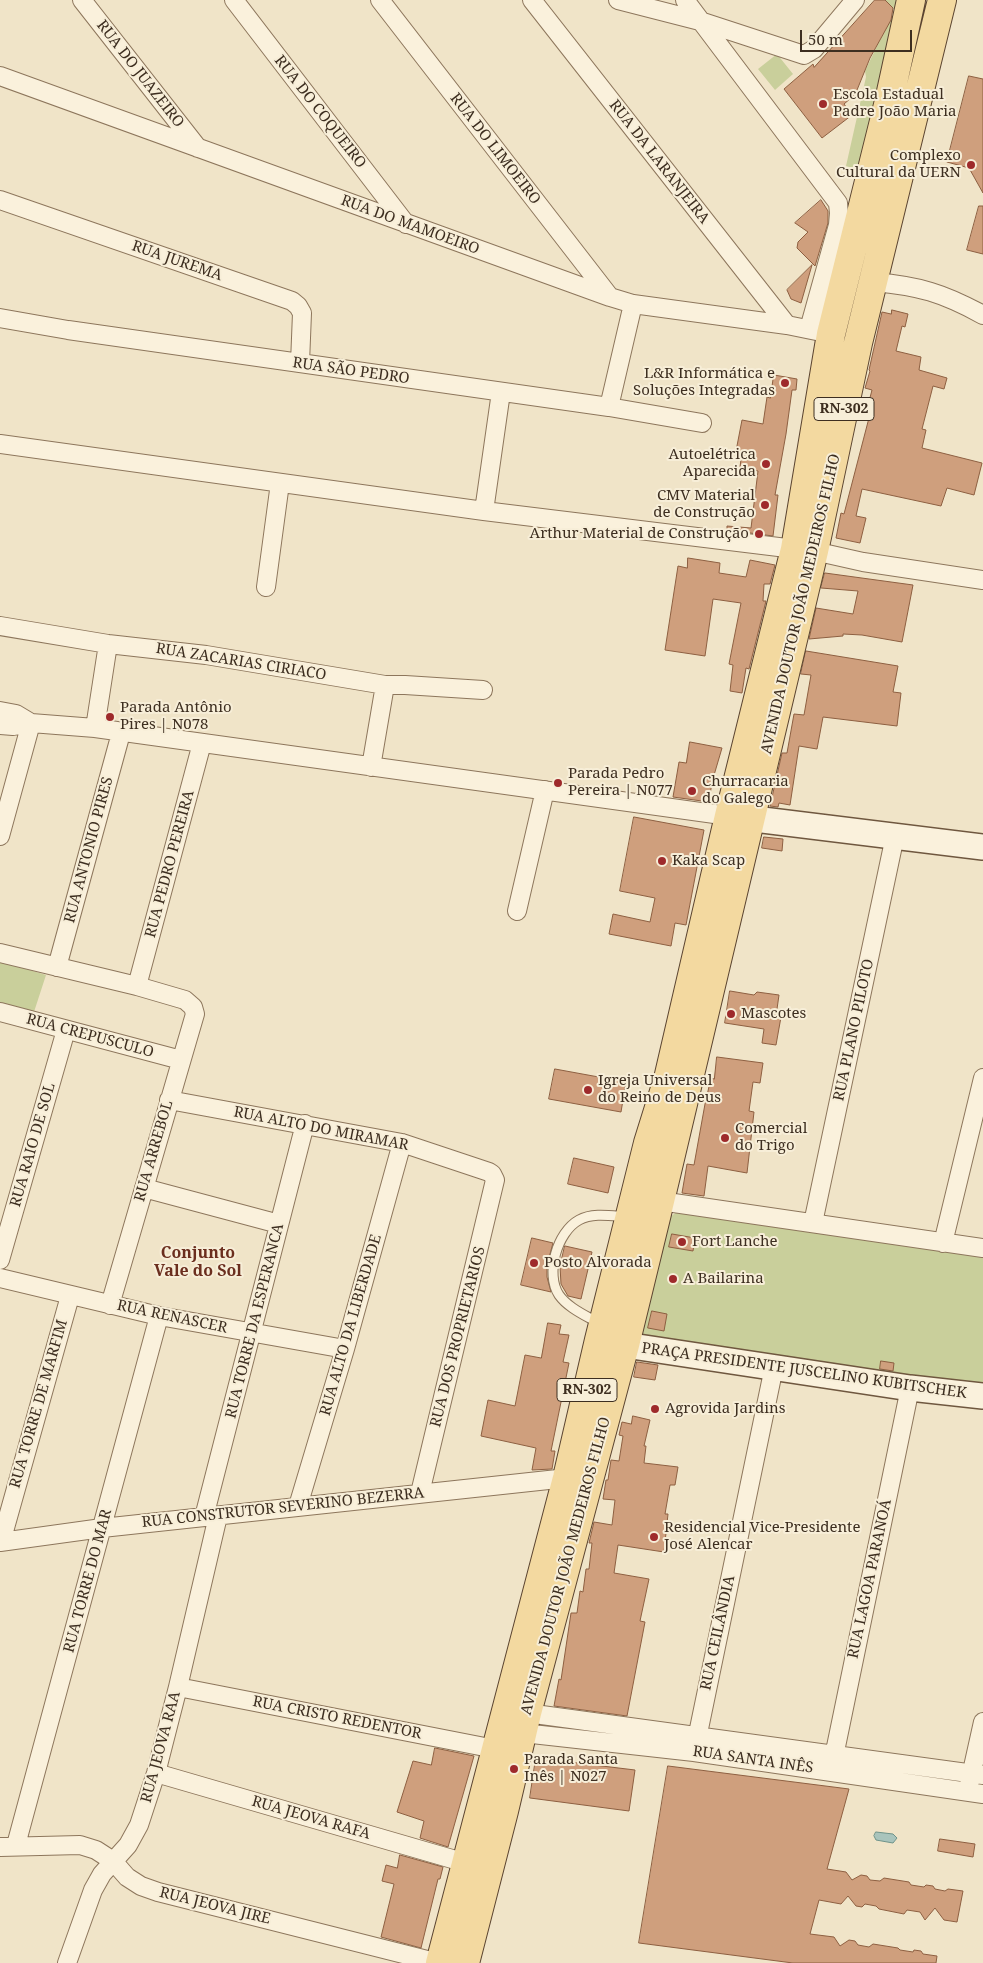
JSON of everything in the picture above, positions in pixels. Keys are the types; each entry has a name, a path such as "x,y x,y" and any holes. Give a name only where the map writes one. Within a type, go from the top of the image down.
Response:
{"main road":[{"name":"AVENIDA DOUTOR JOÃO MEDEIROS FILHO","path":"804,550 820,332 839,298 889,101 911,0"},
{"name":"AVENIDA DOUTOR JOÃO MEDEIROS FILHO","path":"440,1963 567,1478 623,1249 660,1201 740,817 804,550 844,408 942,0"},
{"path":"889,101 898,106 900,118 886,178 891,207"},
{"path":"839,298 841,329 830,401 839,408 844,408"},
{"name":"AVENIDA DOUTOR JOÃO MEDEIROS FILHO","path":"465,1963 525,1723 642,1277 642,1223 648,1142 668,1079 740,817"},
{"path":"740,817 983,846"},
{"path":"648,1142 659,1145 663,1150 657,1185 660,1201"},
{"path":"623,1249 622,1286 613,1334 616,1340 625,1345"},
{"name":"PRAÇA PRESIDENTE JUSCELINO KUBITSCHEK","path":"625,1345 910,1388 983,1396"}],"street":[{"name":"RUA DO JUAZEIRO","path":"82,0 198,148"},
{"name":"RUA DO COQUEIRO","path":"234,0 406,224"},
{"name":"RUA DO LIMOEIRO","path":"380,0 610,297"},
{"name":"RUA DA LARANJEIRA","path":"532,0 787,325"},
{"path":"618,0 695,8 804,55 814,49 855,0"},
{"path":"695,8 838,202 840,213 820,332"},
{"name":"RUA DO MAMOEIRO","path":"0,76 610,297 633,304 787,325 820,332"},
{"name":"RUA JUREMA","path":"0,200 292,301 302,313 300,363"},
{"path":"874,282 926,289 983,314"},
{"path":"609,407 633,304"},
{"name":"RUA SÃO PEDRO","path":"0,318 68,330 702,422"},
{"path":"484,511 501,392"},
{"path":"0,444 484,511 804,550 863,562 983,580"},
{"path":"266,587 280,483"},
{"name":"RUA ZACARIAS CIRIACO","path":"0,626 108,644 206,655 385,685 405,684 483,690"},
{"path":"95,728 108,644"},
{"path":"371,766 385,685"},
{"path":"0,711 16,714 31,723"},
{"path":"0,724 13,726 31,723 95,728 740,817"},
{"path":"0,836 31,723"},
{"name":"RUA ANTONIO PIRES","path":"57,967 121,733"},
{"name":"RUA PEDRO PEREIRA","path":"137,986 202,743"},
{"path":"516,911 545,790"},
{"name":"RUA PLANO PILOTO","path":"813,1223 896,836"},
{"path":"0,953 137,986"},
{"name":"RUA ARREBOL","path":"110,1305 195,1014 193,1007 185,1000 137,986"},
{"name":"RUA CREPUSCULO","path":"0,1012 181,1060"},
{"name":"RUA RAIO DE SOL","path":"0,1260 66,1030"},
{"path":"943,1243 983,1078"},
{"name":"RUA ALTO DO MIRAMAR","path":"169,1100 402,1143 489,1172 496,1180"},
{"name":"RUA TORRE DA ESPERANCA","path":"211,1517 252,1334 306,1124"},
{"name":"RUA ALTO DA LIBERDADE","path":"298,1506 345,1349 402,1143"},
{"name":"RUA DOS PROPRIETARIOS","path":"420,1493 496,1180"},
{"path":"144,1188 279,1224"},
{"path":"660,1201 983,1248"},
{"name":"RUA RENASCER","path":"0,1278 159,1316 345,1349"},
{"name":"RUA TORRE DE MARFIM","path":"0,1542 70,1296"},
{"name":"RUA TORRE DO MAR","path":"8,1846 102,1528 159,1316"},
{"name":"RUA CEILÂNDIA","path":"696,1744 774,1367"},
{"name":"RUA LAGOA PARANOÁ","path":"833,1763 910,1388"},
{"name":"RUA CONSTRUTOR SEVERINO BEZERRA","path":"0,1542 102,1528 567,1478"},
{"name":"RUA JEOVA RAA","path":"67,1963 93,1890 102,1874 128,1845 139,1825 156,1773 178,1687 211,1517"},
{"name":"RUA CRISTO REDENTOR","path":"178,1687 495,1749"},
{"path":"975,1793 983,1722"},
{"name":"RUA SANTA INÊS","path":"525,1723 833,1763 977,1774"},
{"name":"RUA SANTA INÊS","path":"833,1763 975,1793"},
{"name":"RUA JEOVA RAFA","path":"156,1773 466,1863"},
{"name":"RUA JEOVA JIRE","path":"8,1846 80,1846 96,1850 113,1861 127,1877 142,1886 158,1892 440,1963"}],"lane":[{"path":"603,1326 568,1304 559,1295 554,1282 553,1270 560,1241 568,1229 578,1220 591,1215 642,1223"}],"green space":[{"path":"885,0 904,0 865,172 846,166 866,77 865,71 888,23 897,12"},
{"path":"777,54 793,74 775,90 758,69"},
{"path":"0,961 46,975 33,1015 0,1005"},
{"path":"678,1211 983,1256 983,1390 636,1336 658,1226"}],"water":[{"path":"876,1832 893,1834 897,1838 893,1843 876,1840 874,1836"}],"building":[{"path":"875,0 885,0 893,8 891,20 870,58 857,90 858,92 844,104 852,115 822,138 784,89 813,64 814,67"},
{"name":"Complexo Cultural da UERN","path":"969,76 983,79 983,193 969,168 947,162"},
{"path":"821,200 828,211 828,223 815,266 797,248 798,242 808,232 795,223"},
{"path":"979,206 983,206 983,254 967,250"},
{"path":"812,265 801,303 791,299 787,290"},
{"path":"892,310 908,314 905,327 902,326 896,351 921,357 919,370 947,378 944,389 933,386 922,429 926,430 922,448 982,463 974,495 947,488 941,506 862,489 856,516 866,518 860,543 836,538 841,513 844,514 870,414 866,413 872,390 865,388 882,312 891,314"},
{"path":"774,375 797,379 796,390 792,390 775,495 778,495 773,536 727,530 727,526 751,528 758,471 740,467 742,452 736,451 742,420 763,424 767,397 770,398"},
{"path":"688,558 720,563 719,573 746,577 750,560 775,565 770,584 764,584 763,601 766,601 749,669 746,668 742,693 730,691 733,665 729,664 741,603 713,599 705,656 665,650 678,566 687,568"},
{"path":"825,573 913,585 902,642 862,635 843,634 843,636 809,639 816,608 853,614 858,591 821,588"},
{"path":"806,651 898,666 893,692 901,693 897,726 823,717 817,749 799,746 790,805 779,803 778,807 770,806 782,753 787,753 794,714 804,715 811,675 801,674"},
{"path":"690,742 722,748 712,782 709,802 673,797 679,762 686,763"},
{"name":"Kaka Scap","path":"634,817 704,830 686,925 675,923 671,946 609,934 613,914 650,922 655,898 620,891"},
{"path":"764,837 783,839 782,851 762,848"},
{"path":"730,991 754,995 757,992 779,995 776,1016 781,1017 776,1045 762,1043 764,1029 725,1023"},
{"path":"717,1057 763,1063 760,1083 753,1082 749,1111 754,1112 747,1173 708,1166 704,1196 682,1193 687,1164 694,1165 705,1104 711,1078 714,1079"},
{"name":"Igreja Universal do Reino de Deus","path":"555,1069 626,1082 621,1112 549,1099"},
{"path":"574,1158 614,1167 608,1193 568,1184"},
{"name":"Fort Lanche","path":"672,1234 695,1238 693,1251 669,1247"},
{"path":"532,1238 553,1243 547,1265 547,1277 551,1292 521,1285"},
{"path":"565,1246 592,1252 581,1299 568,1296 561,1284 560,1266"},
{"path":"652,1311 667,1314 664,1331 648,1328"},
{"path":"548,1323 561,1325 559,1334 569,1335 563,1362 569,1363 551,1451 555,1451 552,1469 532,1470 536,1448 481,1436 488,1400 515,1406 525,1355 541,1358"},
{"path":"881,1361 894,1363 893,1371 880,1369"},
{"path":"637,1362 658,1365 655,1380 634,1377"},
{"path":"633,1416 650,1420 644,1446 646,1446 644,1463 678,1467 675,1485 670,1485 665,1514 668,1514 664,1552 618,1545 614,1573 649,1579 640,1621 645,1622 627,1716 554,1706 559,1679 561,1680 571,1613 577,1613 580,1591 583,1592 586,1569 589,1569 592,1543 589,1543 594,1522 612,1525 615,1500 603,1499 606,1480 608,1480 611,1460 619,1461 623,1436 619,1435 622,1422 631,1424"},
{"path":"435,1748 474,1756 448,1847 420,1838 424,1821 397,1812 413,1761 431,1765"},
{"path":"536,1758 635,1770 629,1811 530,1798"},
{"path":"668,1766 849,1789 827,1869 846,1872 852,1880 861,1875 867,1876 870,1880 880,1881 884,1878 909,1882 911,1885 933,1886 935,1889 945,1891 948,1889 963,1891 957,1922 944,1920 935,1908 925,1920 920,1912 907,1910 904,1914 865,1904 862,1907 856,1906 848,1896 841,1904 819,1900 810,1934 834,1937 840,1946 849,1940 855,1941 858,1945 869,1947 873,1944 913,1952 914,1950 921,1951 923,1954 937,1956 936,1963 793,1963 639,1943"},
{"path":"940,1839 975,1844 973,1857 938,1851"},
{"path":"400,1855 443,1867 440,1879 438,1879 421,1948 381,1937 394,1884 382,1881 386,1865 397,1868"}],"place":[{"name":"Escola Estadual Padre João Maria","path":"823,104"},
{"name":"Complexo Cultural da UERN","path":"971,165"},
{"name":"L&R Informática e Soluções Integradas","path":"785,383"},
{"name":"Autoelétrica Aparecida","path":"766,464"},
{"name":"CMV Material de Construção","path":"765,505"},
{"name":"Arthur Material de Construção","path":"759,534"},
{"name":"Parada Antônio Pires | N078","path":"110,717"},
{"name":"Parada Pedro Pereira | N077","path":"558,783"},
{"name":"Churracaria do Galego","path":"692,791"},
{"name":"Kaka Scap","path":"662,861"},
{"name":"Mascotes","path":"731,1014"},
{"name":"Igreja Universal do Reino de Deus","path":"588,1090"},
{"name":"Comercial do Trigo","path":"725,1138"},
{"name":"Fort Lanche","path":"682,1242"},
{"name":"Posto Alvorada","path":"534,1263"},
{"name":"A Bailarina","path":"673,1279"},
{"name":"Agrovida Jardins","path":"655,1409"},
{"name":"Residencial Vice-Presidente José Alencar","path":"654,1537"},
{"name":"Parada Santa Inês | N027","path":"514,1769"}],"district":[{"name":"Conjunto Vale do Sol","path":"198,1262"}]}
